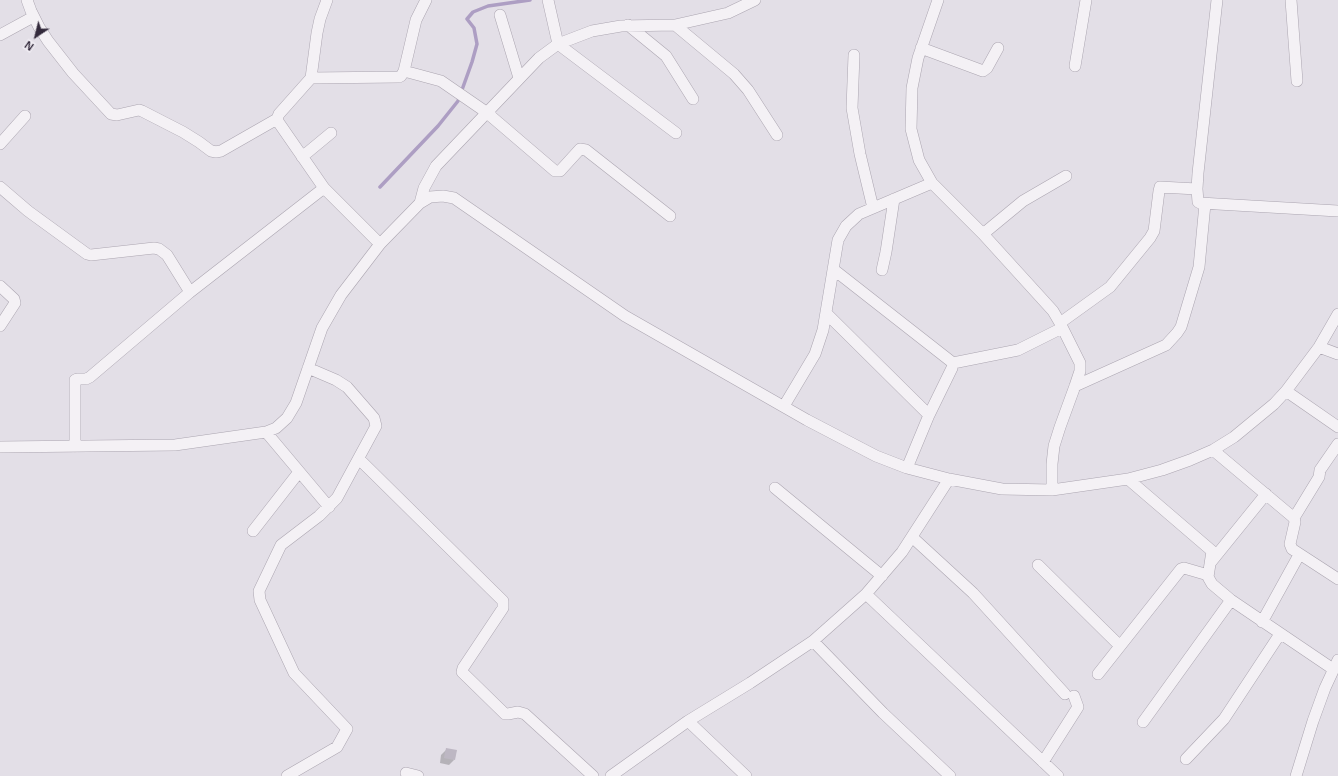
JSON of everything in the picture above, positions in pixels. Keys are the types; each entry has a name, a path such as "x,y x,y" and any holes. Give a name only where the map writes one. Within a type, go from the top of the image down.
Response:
{"street":[{"path":"27,0 33,17 48,42 111,114 117,115 139,110 145,112 183,132 211,151 216,152 221,151 277,119 279,114 310,78 317,33 327,0"},
{"path":"310,78 401,76 404,71 415,24 426,0"},
{"path":"420,203 424,188 436,166 538,58 558,44 592,31 628,25 675,24 728,13 755,0"},
{"path":"938,0 921,48 912,88 911,129 919,160 932,183 983,234 1053,311 1080,363 1080,371 1054,446 1052,490"},
{"path":"1075,66 1086,0"},
{"path":"1217,0 1197,189 1198,202 1205,204 1338,211"},
{"path":"1291,0 1297,81"},
{"path":"549,1 558,44 676,133"},
{"path":"500,15 519,78"},
{"path":"0,35 33,17"},
{"path":"675,24 734,74 748,90 777,135"},
{"path":"628,25 666,56 692,99"},
{"path":"921,48 983,71 987,68 998,48"},
{"path":"854,55 852,108 860,154 873,208"},
{"path":"404,71 440,81 486,112 552,170 558,172 560,171 579,150 586,150 670,216"},
{"path":"0,144 25,116"},
{"path":"277,119 278,123 324,188 380,244"},
{"path":"302,157 331,133"},
{"path":"983,234 1023,201 1066,176"},
{"path":"784,406 815,354 823,330 838,240 844,229 859,214 932,183"},
{"path":"0,187 28,211 87,254 154,248 160,249 167,255 190,292"},
{"path":"833,269 953,363 1018,350 1061,325 1110,287 1154,231 1160,187 1197,189"},
{"path":"75,447 74,380 86,379 90,377 190,292 324,188"},
{"path":"0,447 175,445 266,432 276,428 287,418 296,403 322,328 341,295 380,244 420,203 430,197 443,196 454,198 625,316 876,456 907,468 949,479 1002,488 1052,490 1128,479 1169,468 1213,450 1234,437 1274,404 1286,391 1319,347 1338,314"},
{"path":"882,270 894,199"},
{"path":"1075,386 1166,345 1177,333 1181,327 1199,267 1205,204"},
{"path":"0,286 14,299 16,303 0,326"},
{"path":"826,313 928,415"},
{"path":"1319,347 1338,354"},
{"path":"907,468 928,415 952,368 953,363"},
{"path":"287,776 337,747 347,729 294,673 260,600 258,591 281,545 329,507 340,494 376,426 374,418 347,387 336,380 308,368"},
{"path":"1286,391 1338,427"},
{"path":"266,432 329,507"},
{"path":"1338,444 1320,470 1319,477 1294,518 1295,522 1290,546 1299,555 1338,579"},
{"path":"1213,450 1294,518"},
{"path":"359,459 503,601 503,608 463,668 462,672 505,714 518,712 529,717 593,776"},
{"path":"253,531 299,472"},
{"path":"611,776 688,721 750,683 813,641 866,594 882,576 912,537 949,479"},
{"path":"1128,479 1211,550 1212,554 1208,580 1212,584 1231,600 1280,634 1336,664 1313,721 1296,776"},
{"path":"775,488 882,576"},
{"path":"1211,563 1266,494"},
{"path":"912,537 974,593 1069,695 1078,707 1043,762"},
{"path":"1262,622 1299,555"},
{"path":"1038,565 1120,646"},
{"path":"1098,674 1181,569 1184,568 1208,575"},
{"path":"866,594 1058,776"},
{"path":"1143,722 1231,600"},
{"path":"1186,760 1224,718 1280,634"},
{"path":"813,641 883,713 950,776"},
{"path":"688,721 746,776"},
{"path":"406,773 418,776"}],"building":[{"path":"446,748 457,750 455,760 444,758"}],"waterway":[{"path":"380,187 438,126 458,101 477,44 474,28 467,19 473,12 488,6 530,0"}]}
